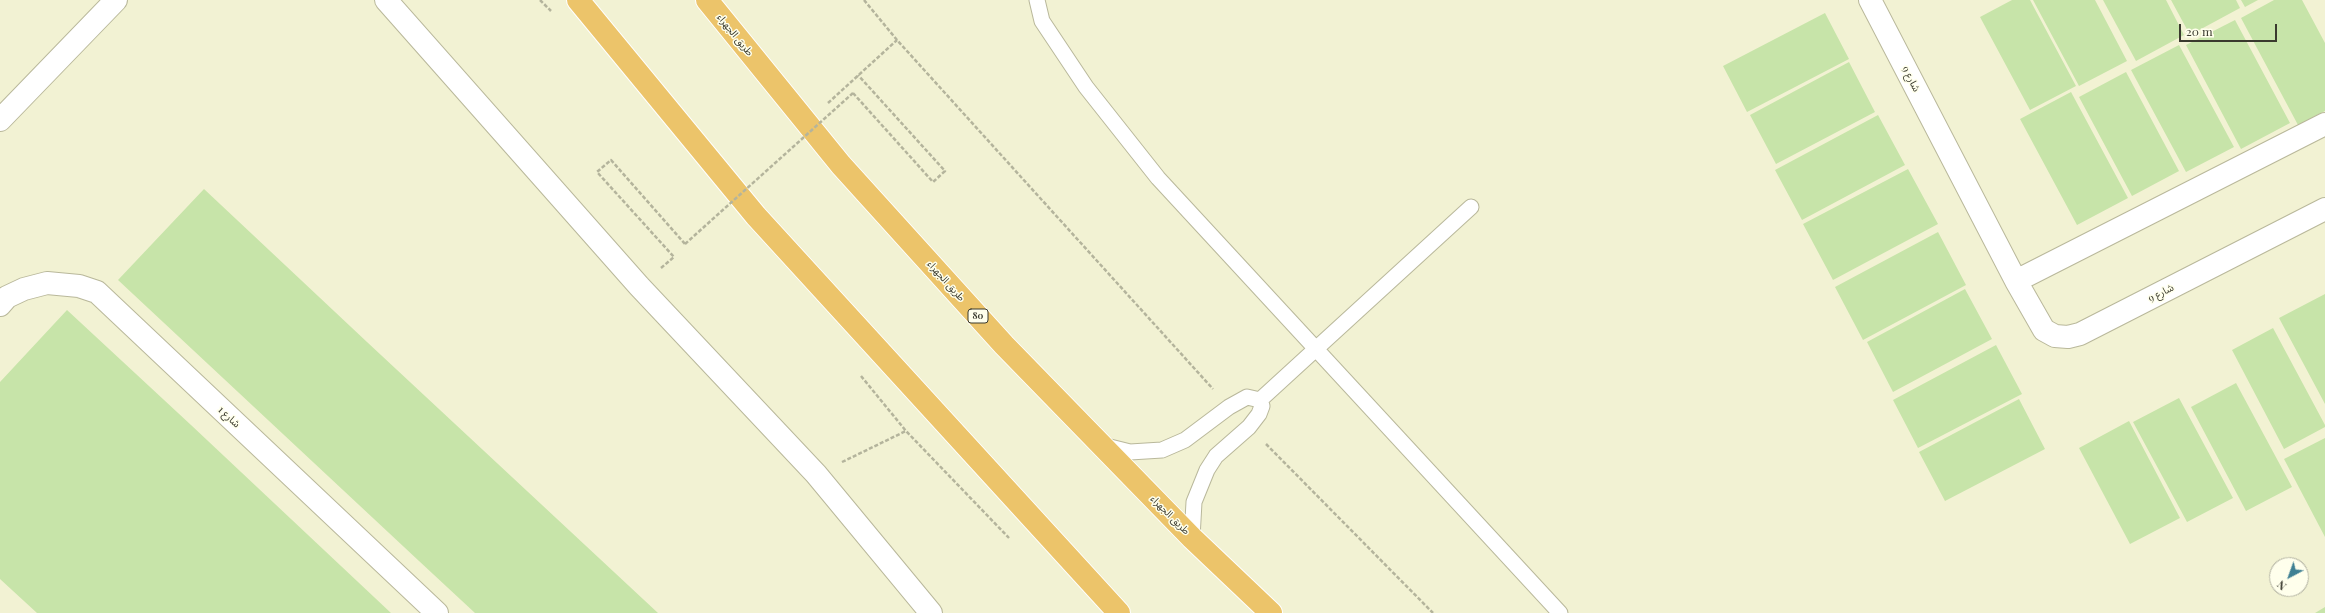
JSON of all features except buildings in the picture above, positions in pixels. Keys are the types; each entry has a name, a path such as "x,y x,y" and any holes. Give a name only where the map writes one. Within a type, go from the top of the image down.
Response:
{"highway":[{"path":"578,0 756,216 1119,613"},
{"name":"طريق الجهراء","path":"707,0 805,123 1004,345 1192,538 1271,613"}],"street":[{"path":"0,120 116,0"},
{"path":"386,0 639,286 816,474 931,613"},
{"name":"شارع 9","path":"1875,2 2016,281 2044,330 2055,336 2068,337 2080,334 2325,209"},
{"path":"2016,281 2325,124"},
{"name":"شارع 1","path":"0,305 7,297 24,289 47,283 78,286 97,292 437,613"}],"lane":[{"path":"1037,0 1042,22 1081,80 1148,166 1315,350 1560,613"},
{"path":"1260,400 1472,207"},
{"path":"1099,444 1130,452 1162,450 1185,440 1229,407 1248,397 1260,400"},
{"path":"1192,538 1194,502 1207,470 1216,456 1249,427 1259,414 1262,406 1260,400"}],"path":[{"path":"864,0 897,40 1229,407"},
{"path":"805,123 897,40"},
{"path":"674,257 598,172 611,160 685,244 853,93 933,182 945,171 858,75"},
{"path":"1249,427 1433,613"},
{"path":"816,474 906,431"}]}
